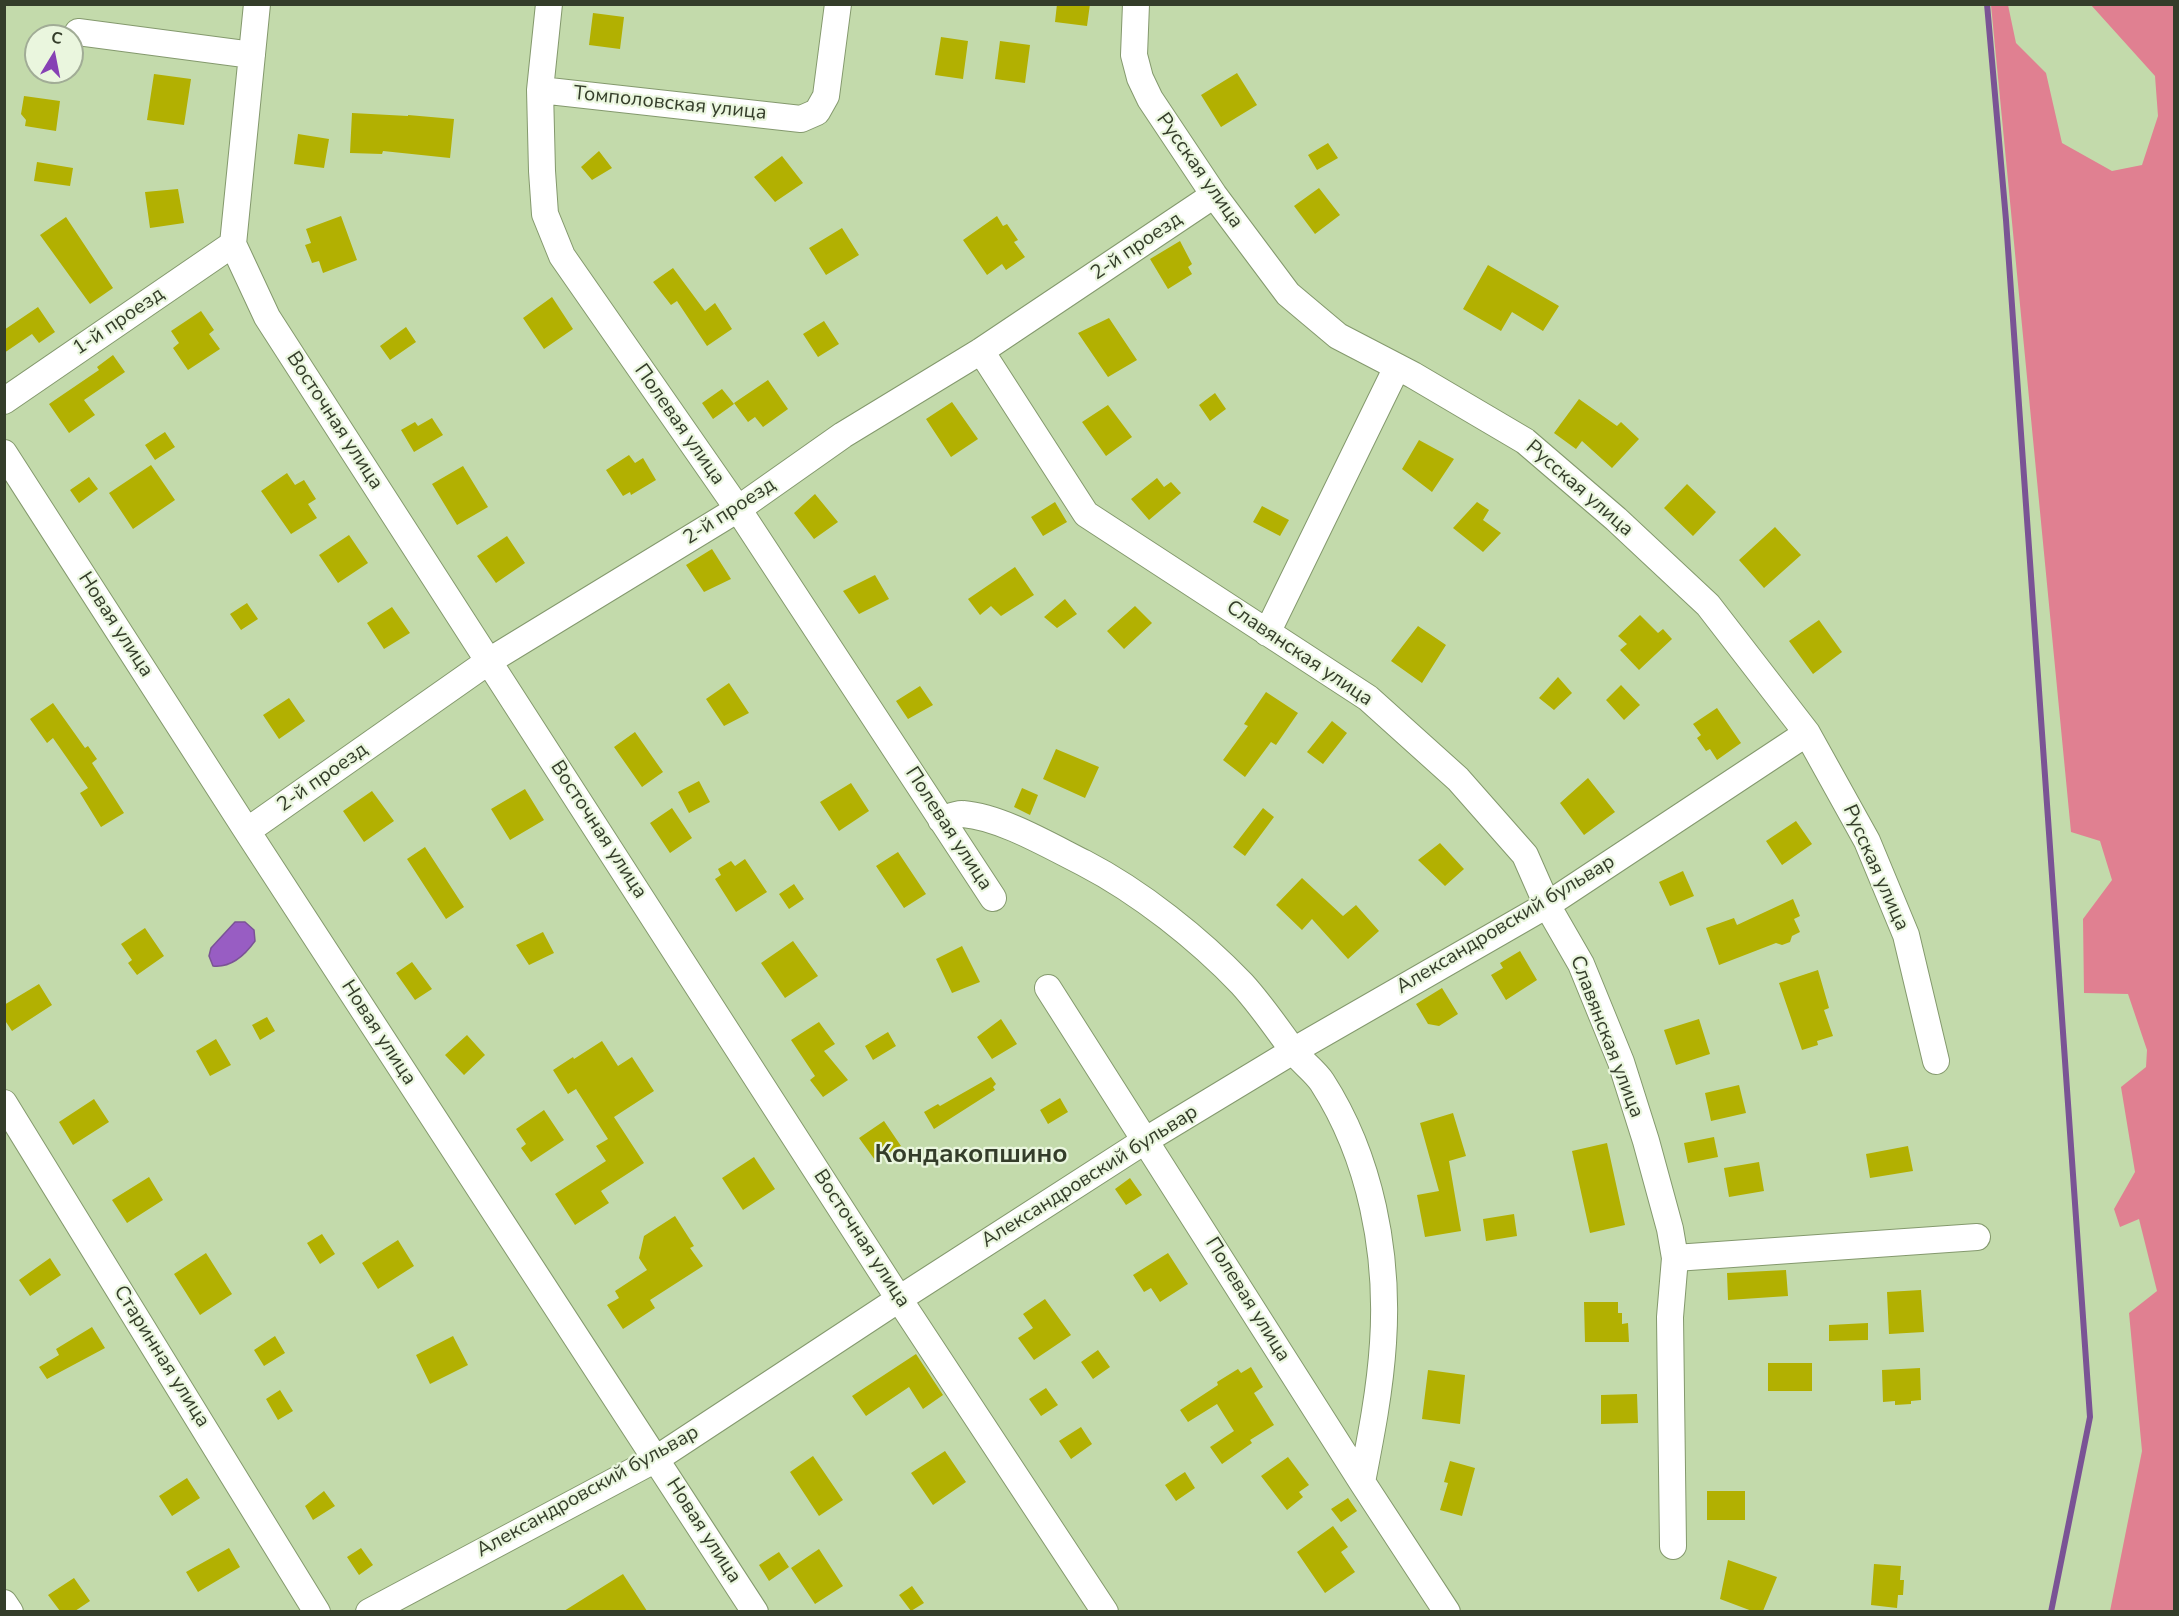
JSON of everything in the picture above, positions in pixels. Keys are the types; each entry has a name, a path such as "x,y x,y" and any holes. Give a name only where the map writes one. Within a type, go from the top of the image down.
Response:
{"street":[{"path":"233,244 257,4"},
{"name":"Полевая улица","path":"549,4 540,90 542,171 545,214 562,256 738,509 993,898"},
{"name":"Томполовская улица","path":"540,90 801,119 817,112 826,96 838,4"},
{"name":"Русская улица","path":"1136,4 1134,55 1149,99 1214,195 1288,294 1338,336 1397,367 1525,441 1616,519 1708,604 1807,733 1867,841 1906,935 1936,1061"},
{"path":"84,33 252,55"},
{"name":"2-й проезд","path":"247,831 489,662 738,509 843,435 981,351 1214,195"},
{"name":"1-й проезд","path":"4,400 233,244"},
{"name":"Восточная улица","path":"233,244 267,317 899,1299 1105,1611"},
{"name":"Славянская улица","path":"981,351 1086,514 1368,698 1458,779 1525,855 1547,905 1581,964 1621,1062 1670,1229 1675,1258 1670,1317 1673,1546"},
{"path":"1266,633 1397,367"},
{"name":"Новая улица","path":"4,453 755,1611"},
{"name":"Александровский бульвар","path":"369,1611 656,1459 1146,1140 1293,1051 1547,905 1807,733"},
{"path":"941,820 961,813 989,820 1026,834 1108,876 1152,905 1241,984 1277,1026 1293,1051 1322,1080 1350,1133 1365,1175 1379,1235 1384,1297 1383,1343 1371,1435 1362,1482"},
{"name":"Полевая улица","path":"1048,988 1362,1482 1447,1611"},
{"name":"Старинная улица","path":"4,1103 317,1611"},
{"path":"1675,1258 1977,1237"},
{"path":"4,1603 10,1611"}],"shaded area":[{"path":"1991,5 2008,5 2016,43 2046,73 2062,143 2112,171 2142,165 2158,116 2155,76 2091,5 2174,5 2174,1611 2110,1611 2142,1451 2129,1313 2157,1291 2139,1219 2120,1227 2114,1209 2135,1172 2121,1087 2146,1067 2147,1050 2128,994 2084,993 2083,919 2112,880 2100,841 2071,832"},
{"path":"235,922 245,922 254,930 255,941 232,963 213,966 209,956 211,948"}],"building":[{"path":"1057,4 1090,4 1087,26 1055,22"},
{"path":"593,13 624,17 620,49 589,45"},
{"path":"941,37 968,41 963,79 935,75"},
{"path":"1000,41 1030,45 1025,83 995,79"},
{"path":"1237,73 1257,105 1221,127 1201,95"},
{"path":"154,74 191,79 184,125 147,120"},
{"path":"24,96 60,101 56,131 25,126 26,120 21,114"},
{"path":"352,113 454,119 450,158 383,151 382,154 350,153"},
{"path":"298,134 329,139 324,168 294,164"},
{"path":"1328,143 1338,158 1317,170 1308,155"},
{"path":"599,151 612,168 592,180 581,167"},
{"path":"782,156 803,183 775,202 754,177"},
{"path":"37,162 73,168 70,186 34,181"},
{"path":"1319,188 1340,215 1315,234 1294,206"},
{"path":"178,189 184,223 150,228 145,192"},
{"path":"341,216 357,260 323,273 319,261 312,263 305,245 311,243 306,229"},
{"path":"997,216 1003,226 1007,224 1018,240 1014,242 1025,257 1006,270 1002,264 987,275 963,240"},
{"path":"66,217 113,288 90,304 40,235"},
{"path":"842,228 859,255 826,275 809,248"},
{"path":"1180,241 1192,264 1188,267 1192,274 1168,289 1150,259"},
{"path":"1488,265 1559,306 1543,331 1512,312 1501,331 1463,309"},
{"path":"673,268 705,311 715,303 732,329 707,346 677,301 671,305 653,282"},
{"path":"552,297 573,329 544,349 523,318"},
{"path":"38,307 55,332 39,343 32,334 4,353 4,330"},
{"path":"201,311 214,330 209,334 220,349 188,370 173,348 179,343 171,331"},
{"path":"1109,318 1137,360 1108,377 1078,333"},
{"path":"824,321 839,344 818,357 803,334"},
{"path":"406,327 416,342 390,360 380,346"},
{"path":"113,355 125,372 84,400 95,415 69,433 49,404 99,370 97,367"},
{"path":"768,380 788,409 763,427 755,417 748,422 734,403"},
{"path":"722,389 734,404 713,419 702,403"},
{"path":"1215,393 1226,409 1210,421 1199,405"},
{"path":"1579,399 1617,426 1621,422 1639,439 1612,468 1582,441 1576,449 1554,433"},
{"path":"952,402 978,439 951,457 926,419"},
{"path":"1108,405 1132,437 1106,456 1082,422"},
{"path":"432,418 443,435 414,452 401,430 415,422 418,426"},
{"path":"165,432 175,447 155,460 145,445"},
{"path":"1419,440 1454,459 1432,492 1402,469"},
{"path":"629,455 635,463 643,458 656,480 631,495 630,492 623,496 606,470"},
{"path":"151,465 175,500 133,529 109,493"},
{"path":"463,466 488,507 457,525 432,484"},
{"path":"287,473 295,485 304,480 316,499 308,504 317,518 291,534 261,491"},
{"path":"89,477 98,489 79,503 70,490"},
{"path":"1157,478 1164,487 1171,482 1181,493 1149,520 1131,499"},
{"path":"1687,484 1716,512 1693,536 1664,508"},
{"path":"815,494 838,522 814,539 794,513"},
{"path":"1055,502 1067,522 1043,536 1031,517"},
{"path":"1477,502 1489,510 1483,520 1501,533 1483,552 1453,528"},
{"path":"1262,506 1289,520 1280,536 1253,522"},
{"path":"1775,527 1801,555 1764,588 1739,560"},
{"path":"349,535 368,563 338,583 319,555"},
{"path":"507,536 525,563 496,583 477,556"},
{"path":"712,549 731,579 704,592 686,565"},
{"path":"1015,567 1034,595 1001,616 991,606 980,615 968,599"},
{"path":"875,575 889,599 859,614 843,591"},
{"path":"1065,599 1077,614 1057,628 1044,617"},
{"path":"247,603 258,619 241,630 230,614"},
{"path":"1135,606 1152,623 1124,649 1107,631"},
{"path":"392,607 410,633 384,649 367,623"},
{"path":"1640,615 1658,633 1663,629 1672,639 1639,670 1620,650 1627,644 1618,636"},
{"path":"1819,620 1842,652 1813,674 1789,641"},
{"path":"1418,626 1446,645 1422,683 1391,661"},
{"path":"1558,677 1572,693 1554,710 1539,698"},
{"path":"729,683 749,713 724,726 706,699"},
{"path":"1621,685 1640,705 1624,720 1606,700"},
{"path":"920,686 933,705 908,719 896,701"},
{"path":"1266,692 1298,713 1276,745 1271,742 1245,777 1223,760 1248,726 1244,724"},
{"path":"289,698 305,721 279,739 263,715"},
{"path":"53,703 85,748 88,746 97,759 92,763 124,813 101,827 80,793 88,788 53,738 47,743 30,719"},
{"path":"1717,708 1741,743 1717,760 1710,749 1706,751 1697,738 1701,735 1693,724"},
{"path":"1332,721 1347,733 1323,764 1307,752"},
{"path":"635,732 663,772 642,787 614,747"},
{"path":"1056,749 1099,767 1085,798 1043,779"},
{"path":"1588,778 1615,812 1584,835 1560,803"},
{"path":"699,781 710,802 689,813 678,792"},
{"path":"851,783 869,811 839,831 820,802"},
{"path":"1022,788 1038,795 1030,815 1014,807"},
{"path":"525,789 544,820 510,840 491,809"},
{"path":"372,791 394,821 364,842 343,811"},
{"path":"672,808 692,838 670,853 650,823"},
{"path":"1263,808 1274,817 1245,856 1233,847"},
{"path":"1796,821 1812,844 1782,865 1766,841"},
{"path":"1440,843 1464,869 1445,886 1418,860"},
{"path":"425,847 464,907 446,919 407,859"},
{"path":"898,852 926,894 904,908 876,866"},
{"path":"745,859 767,892 736,912 715,879 721,875 718,869 731,861 735,866"},
{"path":"1683,871 1694,896 1670,906 1659,882"},
{"path":"1302,878 1343,916 1356,905 1379,931 1348,959 1312,919 1302,930 1276,905"},
{"path":"794,884 804,899 789,909 779,894"},
{"path":"1793,899 1800,916 1794,919 1800,932 1792,936 1790,942 1782,945 1776,943 1719,965 1706,928 1734,918 1737,925"},
{"path":"145,928 164,956 137,975 128,963 132,960 121,944"},
{"path":"543,932 554,953 529,965 516,945"},
{"path":"793,941 818,976 785,998 761,963"},
{"path":"962,946 980,982 952,993 936,959"},
{"path":"1520,951 1537,980 1506,1000 1491,975 1503,968 1500,963"},
{"path":"412,962 432,989 415,1000 396,973"},
{"path":"1818,970 1829,1008 1824,1010 1833,1036 1817,1041 1818,1045 1802,1050 1779,983"},
{"path":"39,984 52,1005 12,1031 4,1019 4,1005"},
{"path":"1442,988 1458,1014 1439,1026 1428,1024 1416,1004"},
{"path":"267,1017 275,1031 260,1040 252,1025"},
{"path":"1001,1019 1017,1044 992,1059 977,1037"},
{"path":"1699,1019 1710,1054 1676,1065 1664,1030"},
{"path":"819,1022 835,1044 824,1051 848,1080 823,1097 810,1080 815,1076 791,1040"},
{"path":"888,1032 896,1046 873,1060 865,1046"},
{"path":"467,1035 485,1055 464,1075 445,1055"},
{"path":"216,1039 231,1065 210,1076 196,1051"},
{"path":"602,1041 618,1066 632,1057 654,1091 614,1117 644,1163 601,1191 609,1203 575,1225 555,1194 606,1161 596,1146 608,1139 576,1089 568,1094 553,1070"},
{"path":"991,1077 996,1084 993,1087 995,1090 934,1129 924,1112 938,1104 940,1106"},
{"path":"1739,1085 1746,1113 1711,1121 1705,1093"},
{"path":"1060,1098 1068,1112 1048,1124 1040,1110"},
{"path":"94,1099 109,1122 73,1145 59,1122"},
{"path":"544,1110 564,1140 531,1162 521,1148 526,1144 516,1129"},
{"path":"1453,1113 1466,1156 1449,1161 1461,1231 1425,1237 1417,1195 1439,1191 1420,1123"},
{"path":"884,1121 901,1146 875,1160 859,1138"},
{"path":"1714,1137 1718,1157 1688,1163 1684,1143"},
{"path":"1607,1143 1625,1225 1590,1233 1572,1151"},
{"path":"1908,1146 1913,1171 1870,1178 1866,1154"},
{"path":"754,1157 775,1189 743,1210 722,1178"},
{"path":"1759,1162 1764,1191 1729,1197 1724,1168"},
{"path":"149,1177 163,1200 127,1223 112,1200"},
{"path":"1130,1178 1142,1195 1126,1205 1115,1189"},
{"path":"1514,1214 1517,1236 1486,1241 1483,1219"},
{"path":"675,1216 694,1246 690,1248 703,1266 650,1300 655,1308 623,1329 607,1305 619,1298 615,1291 647,1270 639,1258 644,1236"},
{"path":"322,1234 335,1254 320,1264 307,1243"},
{"path":"398,1240 414,1266 378,1289 362,1263"},
{"path":"206,1253 232,1294 200,1315 174,1274"},
{"path":"1168,1253 1188,1284 1160,1302 1151,1288 1144,1292 1133,1275"},
{"path":"50,1258 61,1275 30,1296 19,1280"},
{"path":"1786,1270 1788,1296 1728,1300 1727,1273"},
{"path":"1921,1290 1924,1332 1889,1334 1887,1292"},
{"path":"1045,1299 1071,1335 1034,1360 1018,1338 1033,1328 1023,1314"},
{"path":"1584,1302 1618,1302 1618,1313 1622,1313 1622,1324 1628,1323 1629,1342 1585,1342"},
{"path":"1868,1323 1868,1340 1829,1341 1829,1325"},
{"path":"92,1327 105,1348 47,1379 39,1367 59,1355 56,1349"},
{"path":"275,1336 285,1353 264,1366 254,1350"},
{"path":"453,1336 468,1365 430,1384 416,1355"},
{"path":"1098,1350 1110,1367 1093,1379 1081,1362"},
{"path":"916,1354 943,1395 923,1409 909,1387 866,1416 852,1396"},
{"path":"1768,1363 1812,1363 1812,1391 1768,1391"},
{"path":"1251,1367 1263,1387 1254,1393 1274,1425 1250,1440 1252,1443 1222,1464 1210,1447 1234,1431 1217,1404 1188,1422 1180,1410 1238,1369 1241,1373"},
{"path":"1920,1368 1921,1400 1911,1401 1911,1404 1895,1405 1895,1401 1883,1402 1882,1370"},
{"path":"1428,1370 1465,1375 1460,1424 1422,1419"},
{"path":"1046,1388 1058,1405 1041,1416 1029,1399"},
{"path":"280,1390 293,1411 278,1420 266,1399"},
{"path":"1637,1394 1638,1423 1601,1424 1601,1395"},
{"path":"1081,1427 1092,1444 1071,1459 1059,1441"},
{"path":"945,1451 966,1482 933,1505 911,1473"},
{"path":"813,1456 843,1500 819,1516 790,1472"},
{"path":"1288,1457 1309,1485 1299,1492 1303,1497 1287,1510 1261,1476"},
{"path":"1450,1461 1475,1468 1462,1516 1440,1510 1448,1483 1444,1482"},
{"path":"1185,1472 1195,1488 1176,1501 1165,1485"},
{"path":"187,1478 200,1498 172,1516 159,1496"},
{"path":"324,1491 335,1506 313,1520 305,1506"},
{"path":"1707,1491 1745,1491 1745,1520 1707,1520"},
{"path":"1348,1498 1357,1511 1341,1522 1331,1509"},
{"path":"1333,1526 1348,1547 1341,1552 1355,1572 1325,1593 1297,1552"},
{"path":"229,1548 240,1567 198,1592 186,1572"},
{"path":"361,1548 373,1565 359,1575 347,1557"},
{"path":"819,1549 843,1586 815,1604 791,1568"},
{"path":"779,1552 789,1567 769,1581 759,1565"},
{"path":"1728,1560 1777,1577 1763,1611 1752,1611 1720,1599"},
{"path":"1874,1564 1901,1566 1900,1580 1904,1580 1903,1595 1898,1595 1897,1608 1871,1605"},
{"path":"623,1574 647,1611 564,1611"},
{"path":"74,1578 90,1601 75,1611 60,1611 48,1595"},
{"path":"912,1586 924,1603 911,1611 899,1595"}],"waterway":[{"path":"1987,4 2006,220 2090,1417 2051,1612"}],"district":[{"name":"Кондакопшино","path":"971,1156"}]}
